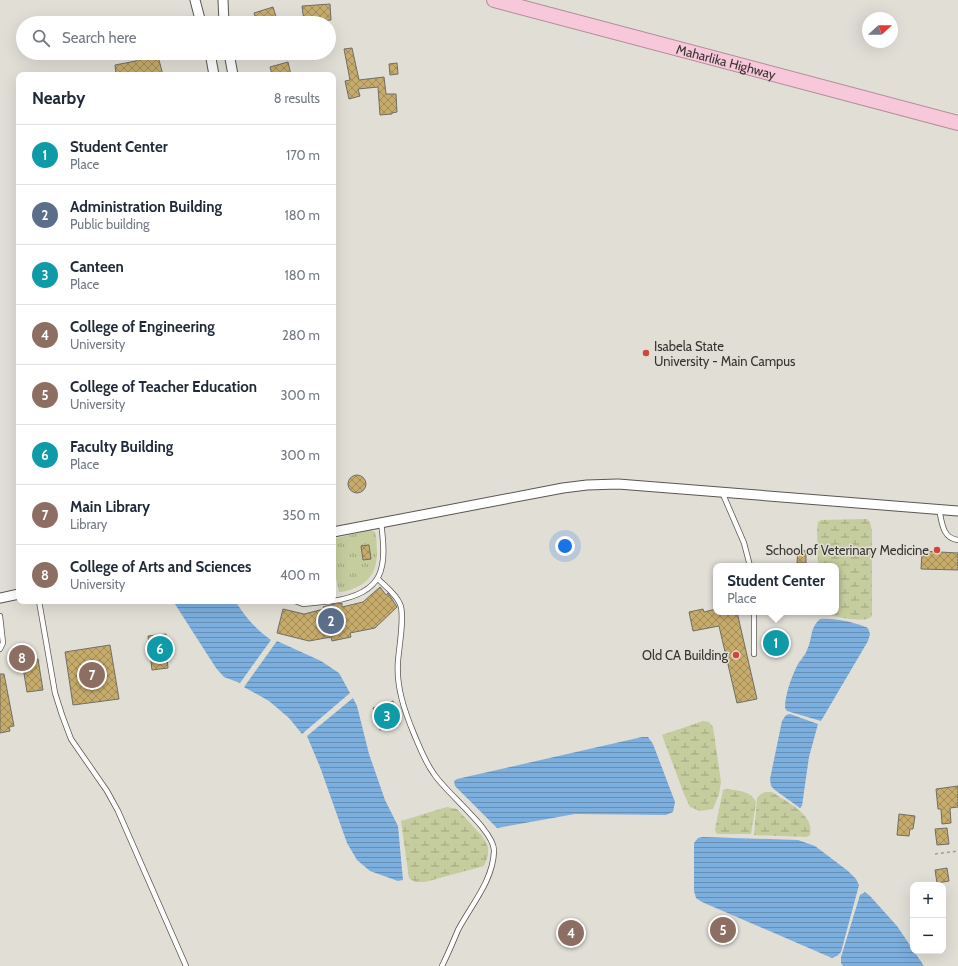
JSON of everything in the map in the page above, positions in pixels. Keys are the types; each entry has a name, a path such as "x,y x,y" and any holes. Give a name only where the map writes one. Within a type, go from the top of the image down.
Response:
{"highway":[{"name":"Maharlika Highway","path":"494,0 958,123"}],"street":[{"path":"195,0 199,16"},
{"path":"223,0 224,16"},
{"path":"211,60 213,72"},
{"path":"230,60 232,72"},
{"path":"336,531 563,488 587,485 618,484 958,511"},
{"path":"0,598 16,595"}],"lane":[{"path":"722,492 744,543 749,563"},
{"path":"939,509 947,536 953,540 958,540"},
{"path":"336,600 350,598 365,592 378,579 382,569 384,542 381,522"},
{"path":"378,579 400,604 402,615 398,662 399,686 405,713 424,759 434,775 447,791 483,828 494,844 489,877 458,930 442,966"},
{"path":"40,604 55,693 71,739 118,811 186,966"},
{"path":"754,615 754,654"},
{"path":"0,616 3,643 0,649"}],"path":[{"path":"935,854 958,851"}],"green space":[{"path":"867,519 870,522 872,531 872,616 867,619 850,619 830,615 839,615 839,563 818,563 817,530 818,522 821,520"},
{"path":"370,530 375,532 376,535 377,558 376,565 370,578 357,587 344,592 339,592 336,578 336,538"},
{"path":"703,721 709,722 713,727 721,782 719,794 713,809 700,811 690,807 662,735"},
{"path":"728,789 740,791 754,798 756,802 751,834 716,833 715,829 723,790"},
{"path":"765,792 772,792 798,809 808,821 810,835 806,837 754,835 757,798"},
{"path":"447,807 457,809 482,836 488,847 488,856 484,866 425,882 415,882 409,878 401,821"}],"water":[{"path":"175,604 237,604 251,622 271,640 240,683 224,677 216,668"},
{"path":"820,619 838,620 857,624 868,628 870,634 868,641 821,721 787,711 785,708 787,692 793,676 798,664 809,646 814,626"},
{"path":"277,641 321,661 339,673 350,693 302,734 289,718 269,701 244,687"},
{"path":"353,698 357,706 369,754 385,800 398,826 403,880 398,881 370,871 357,860 347,843 320,767 307,736"},
{"path":"790,714 818,724 809,757 802,806 800,808 775,790 771,786 770,779 782,721 786,715"},
{"path":"642,737 648,737 653,744 675,802 673,812 666,815 575,814 497,828 455,786 454,781 457,779"},
{"path":"698,838 798,840 815,846 848,871 856,879 859,885 841,952 832,958 702,902 696,898 694,891 694,843"},
{"path":"865,892 870,896 897,926 910,945 910,954 916,954 924,966 843,966 841,963 841,957 860,895"}],"building":[{"path":"330,4 331,16 303,16 302,6"},
{"path":"273,7 276,16 255,16 254,13"},
{"path":"352,48 359,80 384,77 386,94 396,94 397,112 380,115 378,87 358,89 360,96 349,99 345,81 350,80 344,49"},
{"path":"159,60 162,72 116,72 115,65 136,61"},
{"path":"288,62 290,72 271,72 270,67"},
{"path":"397,63 398,74 390,75 389,64"},
{"path":"357,475 363,478 366,484 363,490 357,493 351,490 348,484 351,478"},
{"path":"369,545 371,559 363,560 361,546"},
{"path":"798,550 806,551 806,563 797,563"},
{"path":"922,551 958,553 958,570 921,569"},
{"path":"380,587 386,595 388,593 397,607 375,628 350,633 351,637 332,641 331,637 309,641 277,633 283,609 304,614 324,609 323,607 330,605 342,603 342,607 363,602"},
{"name":"Old CA Building","path":"703,609 704,612 713,610 713,615 738,615 757,699 737,703 719,626 693,631 689,612"},
{"path":"166,634 166,640 169,640 171,658 167,657 168,668 152,670 148,636"},
{"path":"781,634 784,650 771,652 768,636"},
{"path":"110,645 119,699 73,705 65,652"},
{"path":"38,659 43,690 27,692 22,661"},
{"path":"0,674 4,674 14,726 9,727 10,731 0,733"},
{"path":"393,701 400,724 380,730 373,708"},
{"path":"958,786 958,807 950,808 951,823 942,824 941,809 938,809 936,789"},
{"path":"899,814 915,816 913,829 910,829 909,836 897,835"},
{"path":"947,828 949,844 937,845 935,829"},
{"path":"947,868 949,881 937,882 935,870"}],"place":[{"name":"Isabela State University - Main Campus","path":"646,353"},
{"name":"School of Veterinary Medicine","path":"937,550"},
{"name":"Administration Building","path":"331,621"},
{"name":"Student Center","path":"776,643"},
{"name":"Faculty Building","path":"160,649"},
{"name":"Old CA Building","path":"736,655"},
{"name":"College of Arts and Sciences","path":"22,658"},
{"name":"Main Library","path":"92,675"},
{"name":"Canteen","path":"387,716"},
{"name":"College of Teacher Education","path":"723,930"},
{"name":"College of Engineering","path":"571,933"}]}
